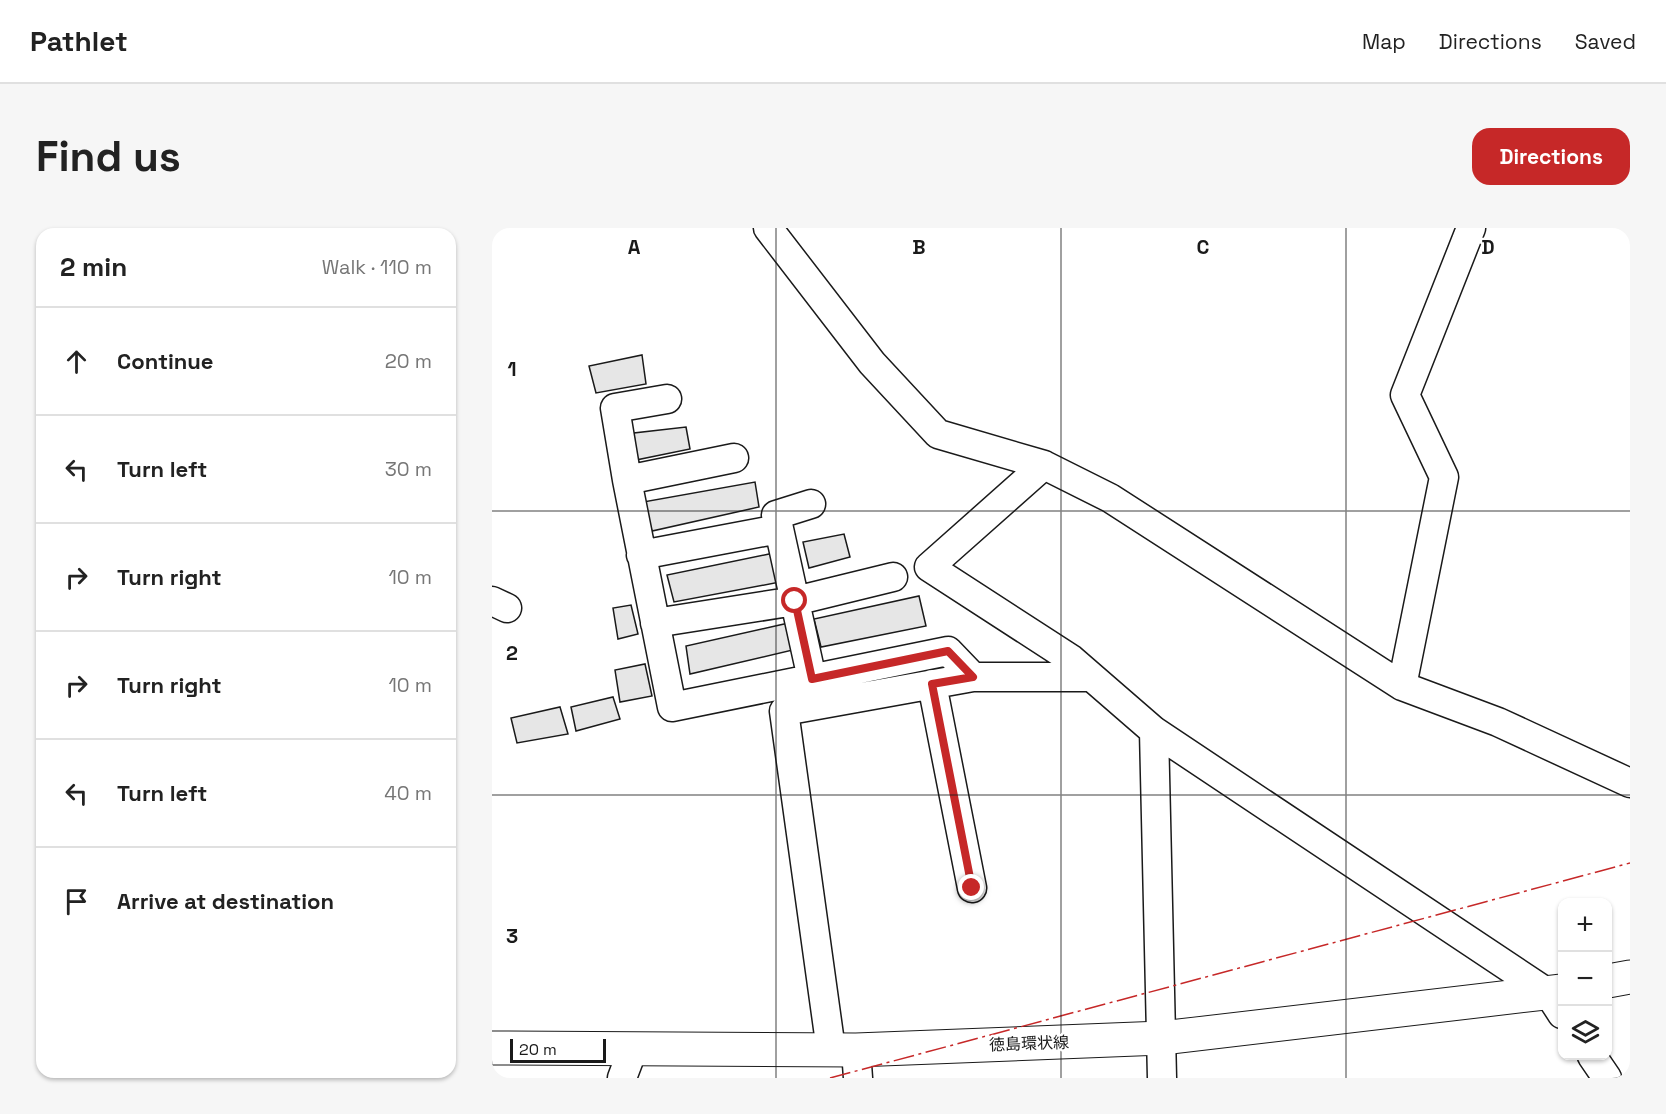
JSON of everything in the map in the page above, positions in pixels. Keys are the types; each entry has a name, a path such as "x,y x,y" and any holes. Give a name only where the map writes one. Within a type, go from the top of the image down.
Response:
{"main road":[{"path":"1612,980 1630,977"},
{"name":"徳島環状線","path":"492,1048 628,1064 849,1059 1162,1038 1558,1000"}],"street":[{"path":"768,228 872,363 938,434 1044,465 1110,498 1402,686 1498,722 1630,783"},
{"path":"1402,686 1444,477 1405,395 1471,228"},
{"path":"667,399 615,408 641,555 672,707 948,651 973,677"},
{"path":"627,480 734,458"},
{"path":"1044,465 929,567 1071,659 1155,731 1558,1000"},
{"path":"811,504 776,515 812,679"},
{"path":"641,555 779,529"},
{"path":"655,624 795,601 893,577"},
{"path":"849,1059 784,711 973,677 1091,677"},
{"path":"932,684 972,888"},
{"path":"1155,731 1162,1078"},
{"path":"1595,1060 1607,1078"}],"building":[{"path":"642,355 646,384 596,393 589,366"},
{"path":"686,427 690,449 636,460 634,433"},
{"path":"755,482 759,507 652,531 643,502"},
{"path":"844,534 850,557 809,568 803,542"},
{"path":"774,553 780,582 674,602 667,575"},
{"path":"919,596 926,626 821,647 814,619"},
{"path":"631,605 638,634 618,639 613,608"},
{"path":"793,622 797,649 690,674 686,646"},
{"path":"645,664 652,696 620,702 615,670"},
{"path":"613,697 620,719 576,731 571,707"},
{"path":"560,707 568,734 517,743 511,718"}],"power":[{"path":"830,1078 1630,863"}],"route":[{"path":"795,601 812,679 948,651 973,677 932,684 972,888"}]}
